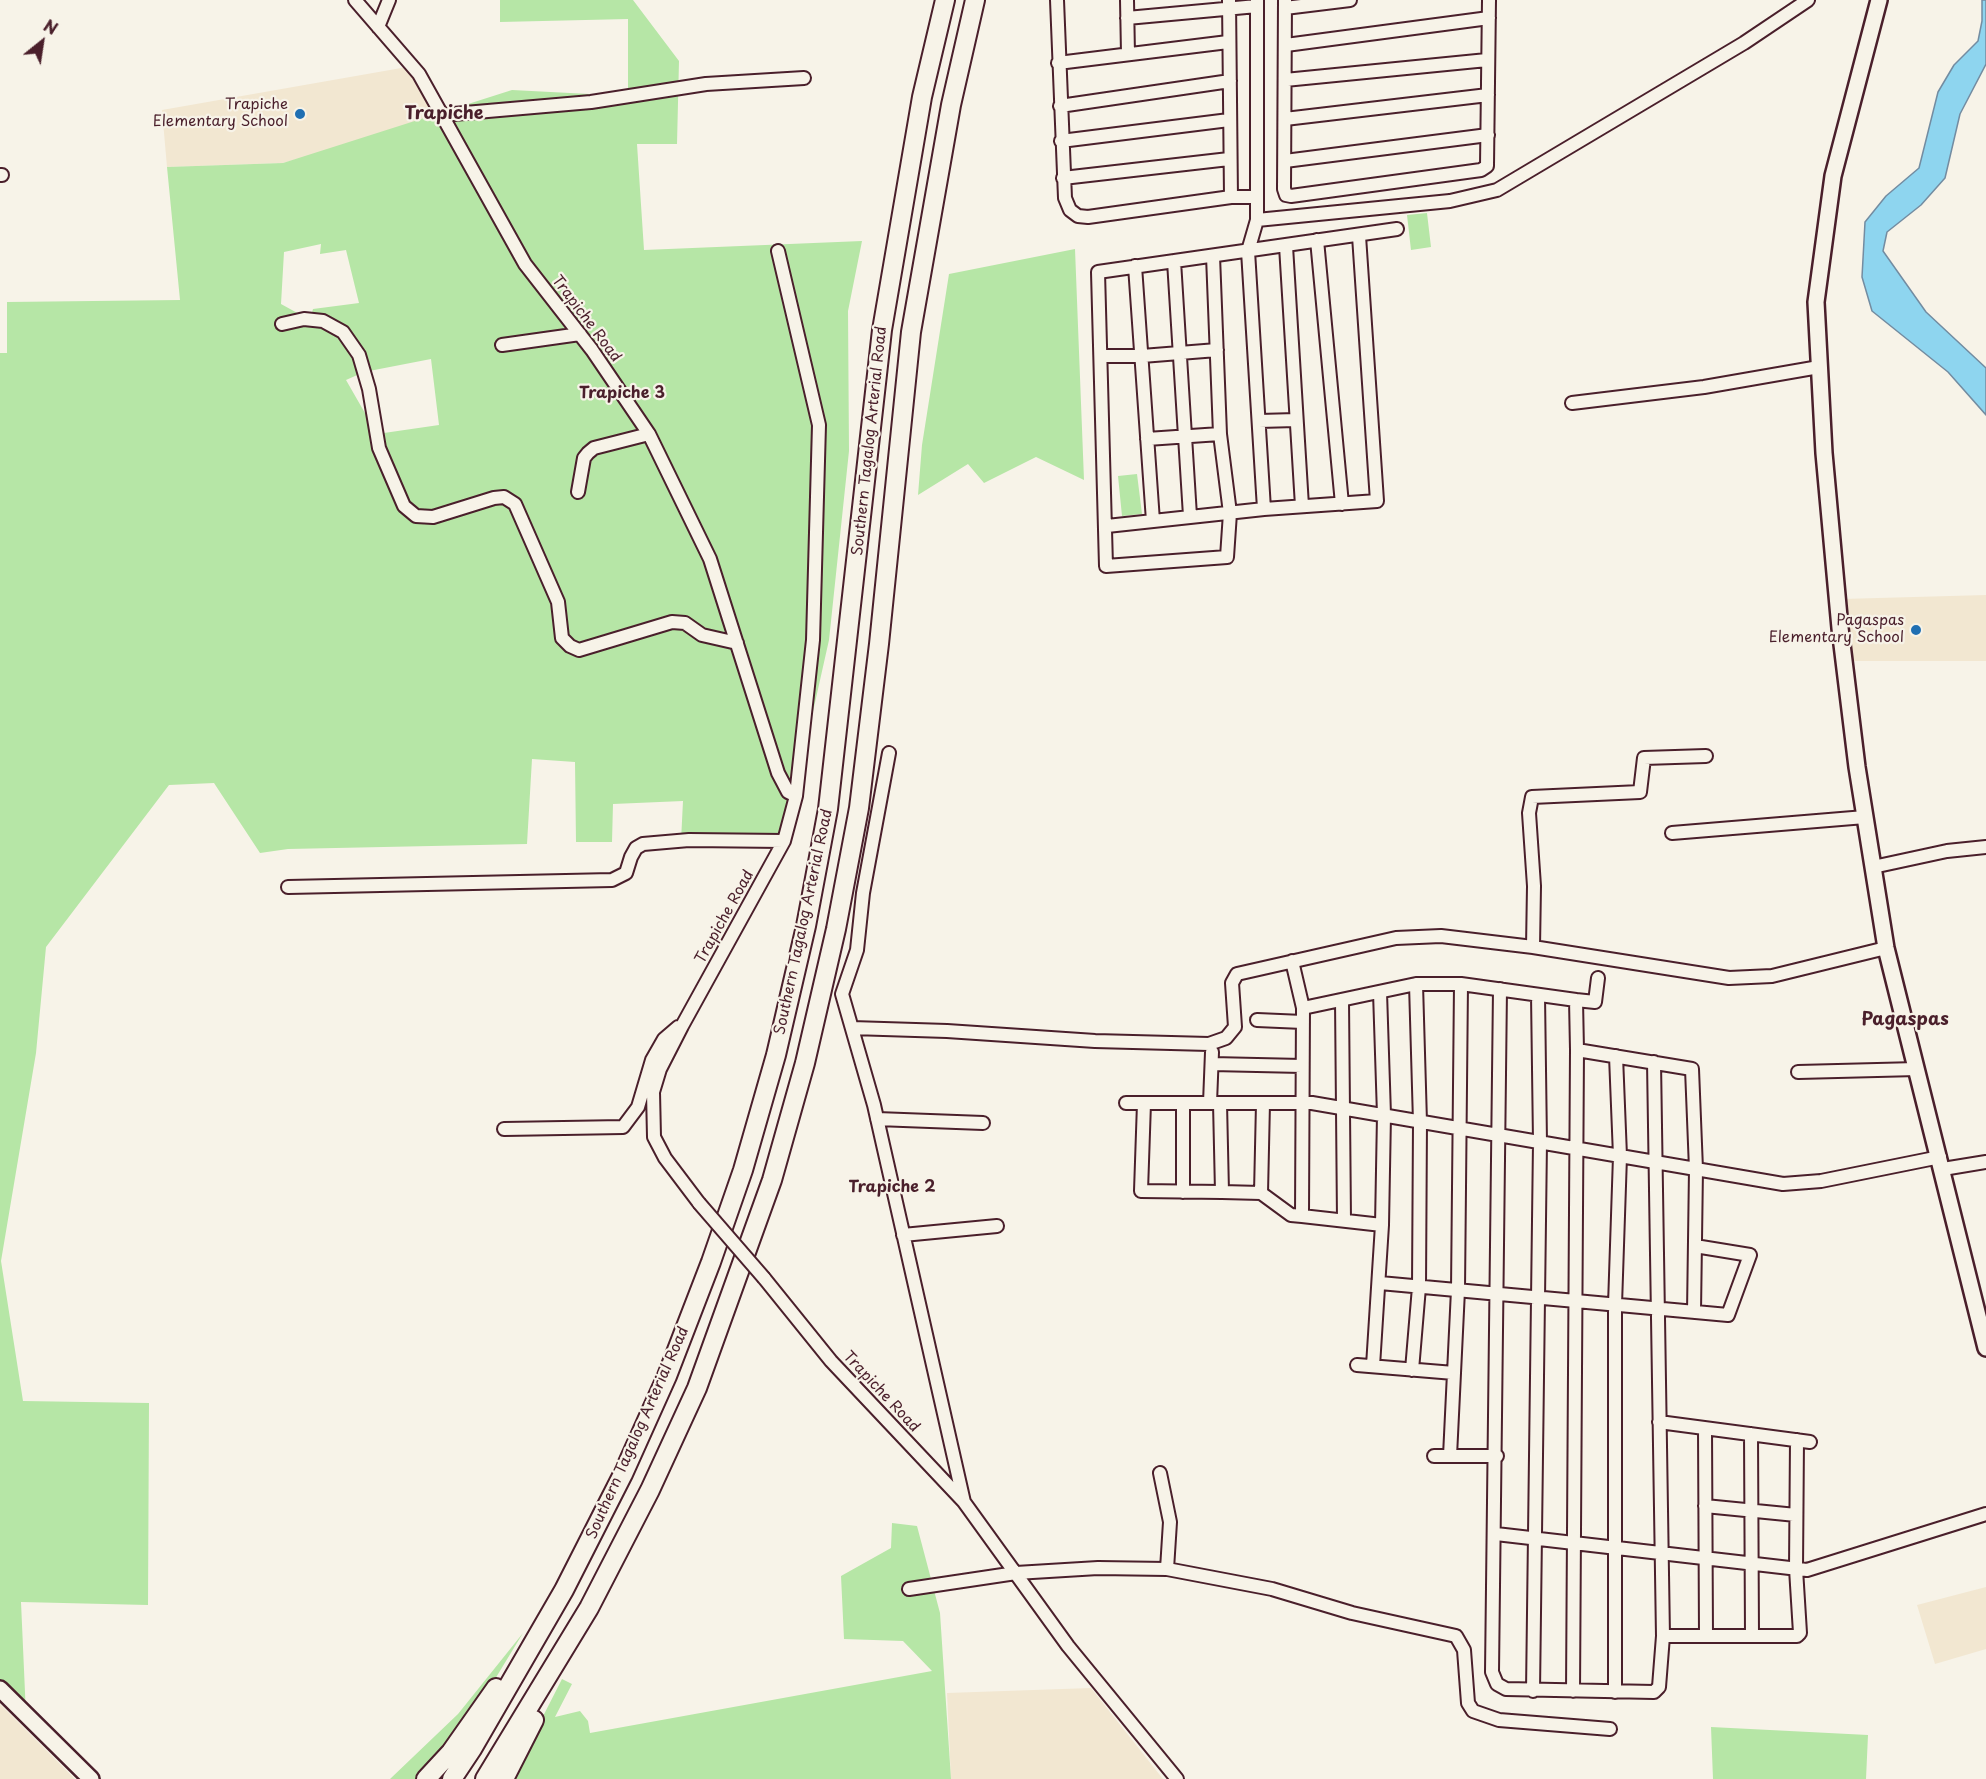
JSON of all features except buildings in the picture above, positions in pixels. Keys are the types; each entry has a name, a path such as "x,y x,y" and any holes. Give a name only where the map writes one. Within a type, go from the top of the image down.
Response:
{"highway":[{"name":"Southern Tagalog Arterial Road","path":"452,1779 472,1749 564,1590 623,1474 667,1376 740,1180 776,1055 806,926 828,809 882,330 920,108 945,0"},
{"name":"Southern Tagalog Arterial Road","path":"485,1779 589,1608 650,1490 696,1388 772,1180 805,1063 836,929 859,808 879,644 911,332 951,105 975,0"},
{"path":"426,1779 451,1752 564,1590"},
{"path":"504,1779 589,1608"}],"main road":[{"path":"1879,0 1833,176 1816,302 1840,628 1865,818 1886,948 1986,1348"},
{"path":"0,1689 91,1779"}],"street":[{"name":"Trapiche Road","path":"355,0 419,74 525,264 580,334 649,434 710,559 778,773 788,792 796,796 784,841 660,1069 653,1092 654,1137 666,1158 699,1203 831,1361 964,1502 1068,1646 1177,1779"},
{"path":"378,27 389,0"},
{"path":"1057,0 1063,178 1065,198 1070,210 1078,216 1088,218 1231,197 1257,197"},
{"path":"1127,0 1128,54"},
{"path":"1350,0 1285,4 1284,189 1286,195 1481,170 1487,166 1489,0"},
{"path":"1257,220 1450,201 1497,190 1744,44 1808,0"},
{"path":"1127,18 1229,4 1257,3 1257,220 1248,250 1264,509"},
{"path":"1229,4 1231,197"},
{"path":"1286,45 1489,18"},
{"path":"1058,63 1228,42"},
{"path":"1285,80 1487,60"},
{"path":"442,115 591,102 706,84 804,78"},
{"path":"1060,106 1230,81"},
{"path":"1286,119 1488,95"},
{"path":"1061,141 1229,120"},
{"path":"1285,161 1488,135"},
{"path":"1063,178 1229,159"},
{"path":"1213,256 1220,434 1230,513 1227,557 1106,566 1107,526 1098,272 1397,229"},
{"path":"1107,526 1264,509 1377,501 1359,236"},
{"path":"1317,240 1342,504"},
{"path":"1286,246 1302,506"},
{"path":"778,251 819,425 813,640 796,796"},
{"path":"1174,261 1190,516"},
{"path":"1136,266 1153,520"},
{"path":"282,324 304,319 323,321 343,332 359,356 369,389 379,448 404,506 416,516 433,517 494,498 504,497 515,504 558,602 562,638 570,646 579,650 672,622 685,623 702,634 737,643"},
{"path":"502,345 580,334"},
{"path":"1101,356 1142,356 1217,350"},
{"path":"1572,403 1704,387 1820,367"},
{"path":"1259,421 1296,420"},
{"path":"578,492 584,458 594,448 649,434"},
{"path":"1147,439 1220,434"},
{"path":"889,753 863,893 857,950 842,994 877,1119 964,1502"},
{"path":"1533,947 1534,886 1528,813 1532,797 1640,792 1644,758 1706,756"},
{"path":"1672,833 1865,818"},
{"path":"288,887 612,880 626,873 631,856 636,848 643,844 689,840 784,841"},
{"path":"1873,867 1947,851 1986,847"},
{"path":"852,1029 947,1031 1095,1041 1209,1044 1226,1038 1235,1027 1232,983 1237,974 1396,938 1441,936 1533,947 1729,978 1772,976 1886,948"},
{"path":"1292,961 1303,1008 1302,1216"},
{"path":"1303,1008 1416,984 1461,984 1595,1002 1598,978"},
{"path":"1412,1370 1419,1287 1420,1122 1416,984"},
{"path":"1450,1456 1458,1290 1461,984"},
{"path":"1500,989 1497,1456 1492,1672 1497,1684 1506,1689 1615,1692 1657,1690 1662,1636 1654,1062"},
{"path":"1373,1366 1382,1225 1384,1115 1380,992"},
{"path":"1533,1691 1540,1142 1538,995"},
{"path":"1342,1000 1344,1221"},
{"path":"1573,1691 1574,1301 1578,1149 1575,1000"},
{"path":"1257,1020 1303,1022"},
{"path":"504,1129 623,1127 633,1118 652,1060 664,1039 675,1028 682,1026"},
{"path":"1577,1050 1692,1070 1695,1168 1694,1312"},
{"path":"1615,1692 1615,1305 1620,1156 1616,1056"},
{"path":"1222,1192 1212,1058 1302,1066"},
{"path":"1798,1072 1917,1069"},
{"path":"1126,1103 1302,1103 1783,1184 1821,1181 1941,1163 1986,1162"},
{"path":"1144,1103 1141,1191 1261,1193 1291,1215 1382,1225"},
{"path":"1183,1103 1183,1192"},
{"path":"1261,1193 1263,1103"},
{"path":"877,1119 983,1123"},
{"path":"903,1236 998,1226"},
{"path":"1380,1283 1728,1315 1750,1254 1695,1246"},
{"path":"1357,1365 1454,1373"},
{"path":"1659,1422 1803,1441 1796,1515 1796,1569 1800,1633 1797,1636 1662,1636"},
{"path":"1705,1428 1706,1636"},
{"path":"1750,1434 1752,1636"},
{"path":"1434,1456 1497,1456"},
{"path":"1160,1473 1170,1522 1167,1569"},
{"path":"1706,1506 1796,1515"},
{"path":"1496,1534 1807,1570 1986,1514"},
{"path":"909,1589 1016,1573 1098,1568 1167,1569 1272,1589 1352,1613 1447,1632 1460,1640 1464,1650 1468,1703 1473,1711 1499,1720 1611,1729"}],"shaded area":[{"name":"Trapiche Elementary School","path":"407,67 440,119 283,163 167,167 162,110"},
{"name":"Pagaspas Elementary School","path":"1986,595 1986,661 1848,661 1842,599"},
{"path":"1986,1587 1986,1649 1935,1664 1917,1605"},
{"path":"1091,1688 1163,1779 951,1779 947,1693"},
{"path":"0,1704 75,1779 0,1779"}],"green space":[{"path":"500,0 633,0 679,61 677,144 637,144 644,250 862,241 848,311 849,451 829,640 784,841 681,841 683,801 613,804 612,842 576,842 575,762 532,759 527,844 288,849 260,853 214,783 169,785 46,947 36,1053 1,1261 23,1401 149,1403 148,1605 21,1602 26,1715 0,1690 0,353 7,353 7,302 180,300 167,167 283,163 512,90 628,96 628,19 500,22","holes":["321,244 320,254 346,250 359,303 313,309 310,320 281,304 284,252","431,359 439,425 377,434 346,380 364,372"]},
{"path":"1427,213 1431,247 1411,250 1407,215"},
{"path":"1075,249 1084,480 1036,457 984,483 968,464 918,495 922,445 949,274"},
{"path":"1137,474 1142,514 1122,516 1118,476"},
{"path":"892,1523 917,1526 940,1613 951,1779 511,1779 562,1679 572,1684 555,1717 580,1711 588,1721 590,1733 932,1671 903,1641 844,1639 841,1576 891,1548"},
{"path":"523,1633 475,1712 423,1773 416,1779 390,1779 458,1714"},
{"path":"1711,1727 1868,1735 1866,1779 1713,1779"}],"water":[{"path":"1982,0 1986,0 1986,64 1960,114 1945,178 1921,205 1887,232 1883,251 1926,312 1986,368 1986,415 1948,372 1872,311 1862,277 1865,222 1886,196 1919,168 1938,92 1954,65 1978,41 1982,21"}],"place":[{"name":"Trapiche Elementary School","path":"300,114"},
{"name":"Pagaspas Elementary School","path":"1916,630"}],"district":[{"name":"Trapiche","path":"444,114"},
{"name":"Trapiche 3","path":"622,394"},
{"name":"Pagaspas","path":"1905,1020"},
{"name":"Trapiche 2","path":"892,1188"}]}
